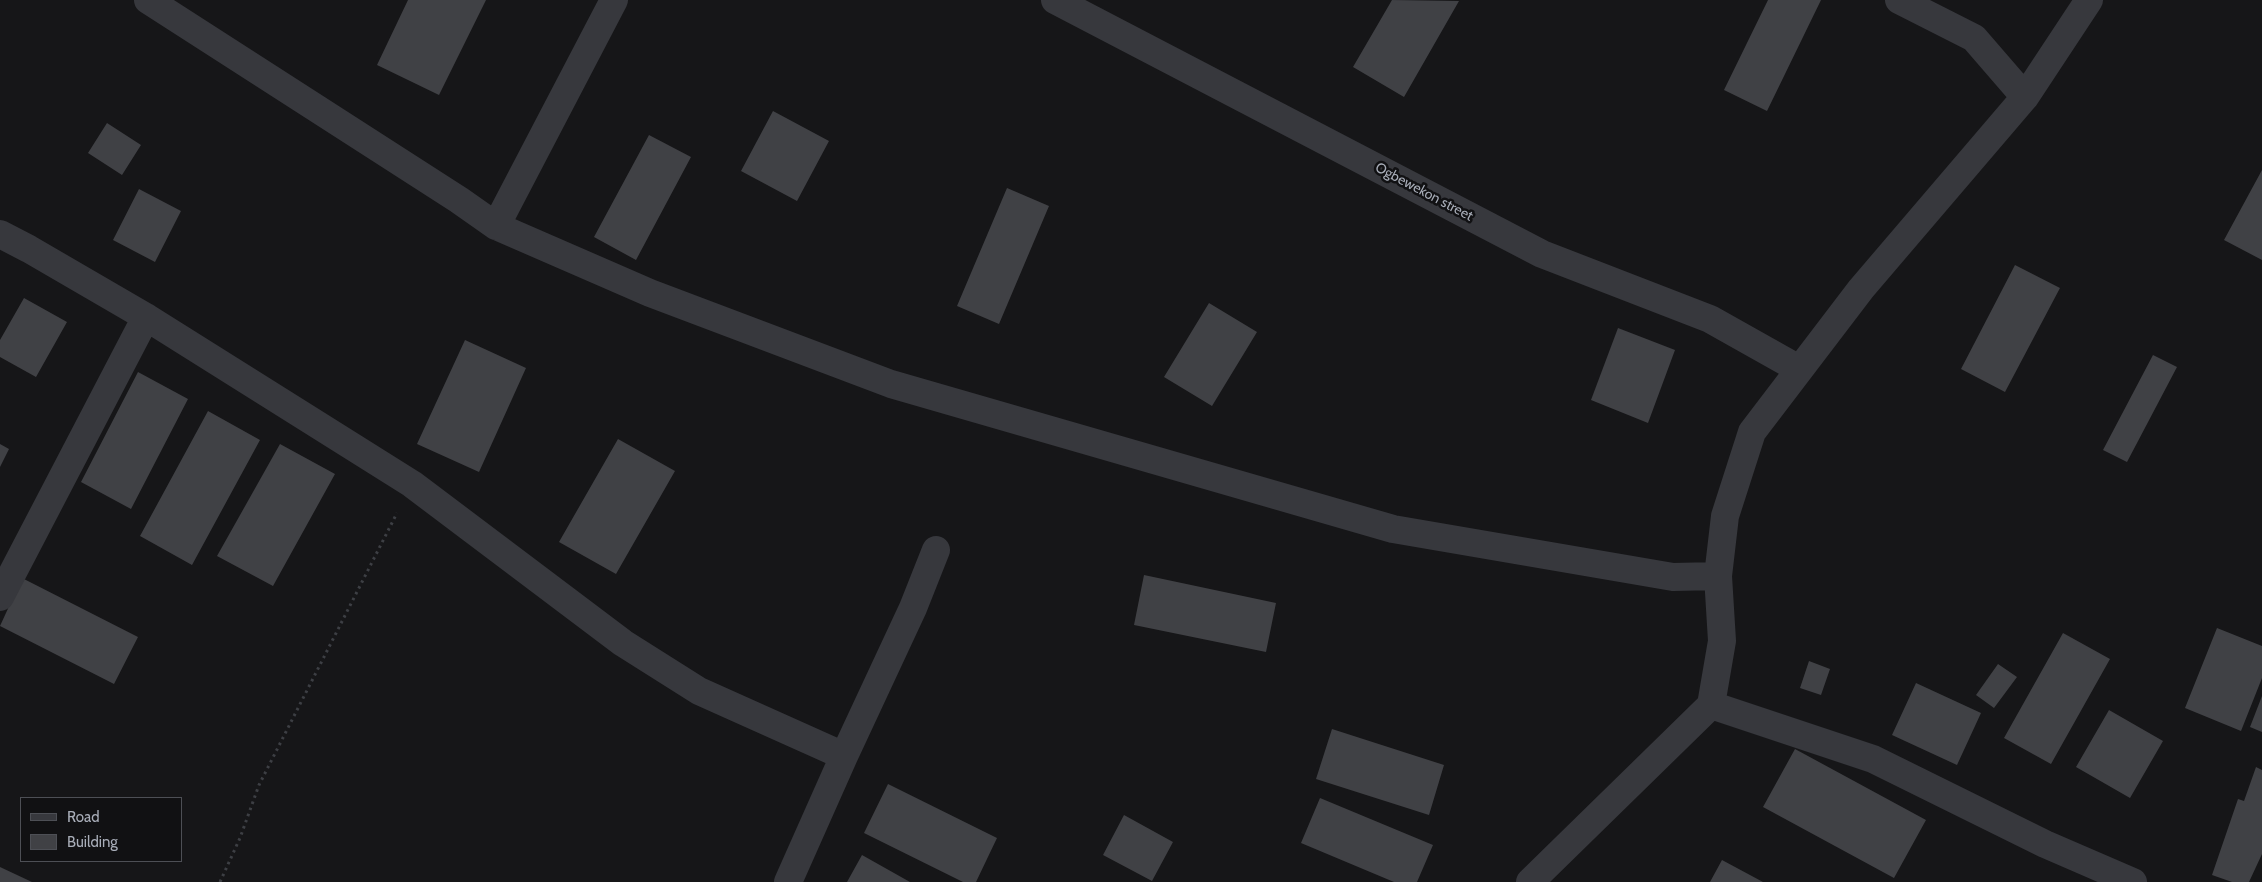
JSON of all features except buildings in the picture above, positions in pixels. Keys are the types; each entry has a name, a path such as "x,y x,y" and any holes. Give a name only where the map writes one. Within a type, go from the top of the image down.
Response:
{"street":[{"path":"148,0 459,200 496,226 650,293 891,384 1393,529 1673,578 1718,576"},
{"path":"496,226 614,0"},
{"name":"Ogbewekon street","path":"1055,0 1542,254 1710,319 1799,369"},
{"path":"1898,0 1974,38 2025,97"},
{"path":"1530,882 1711,705 1722,641 1718,576 1725,516 1752,432 1861,288 2025,97 2089,0"},
{"path":"0,234 29,248 146,317 412,484 623,643 699,691 844,756"},
{"path":"0,597 146,317"},
{"path":"788,882 912,608 936,550"},
{"path":"1711,705 1873,759 2045,844 2133,882"}],"path":[{"path":"220,882 240,838 258,785 412,484"}]}
